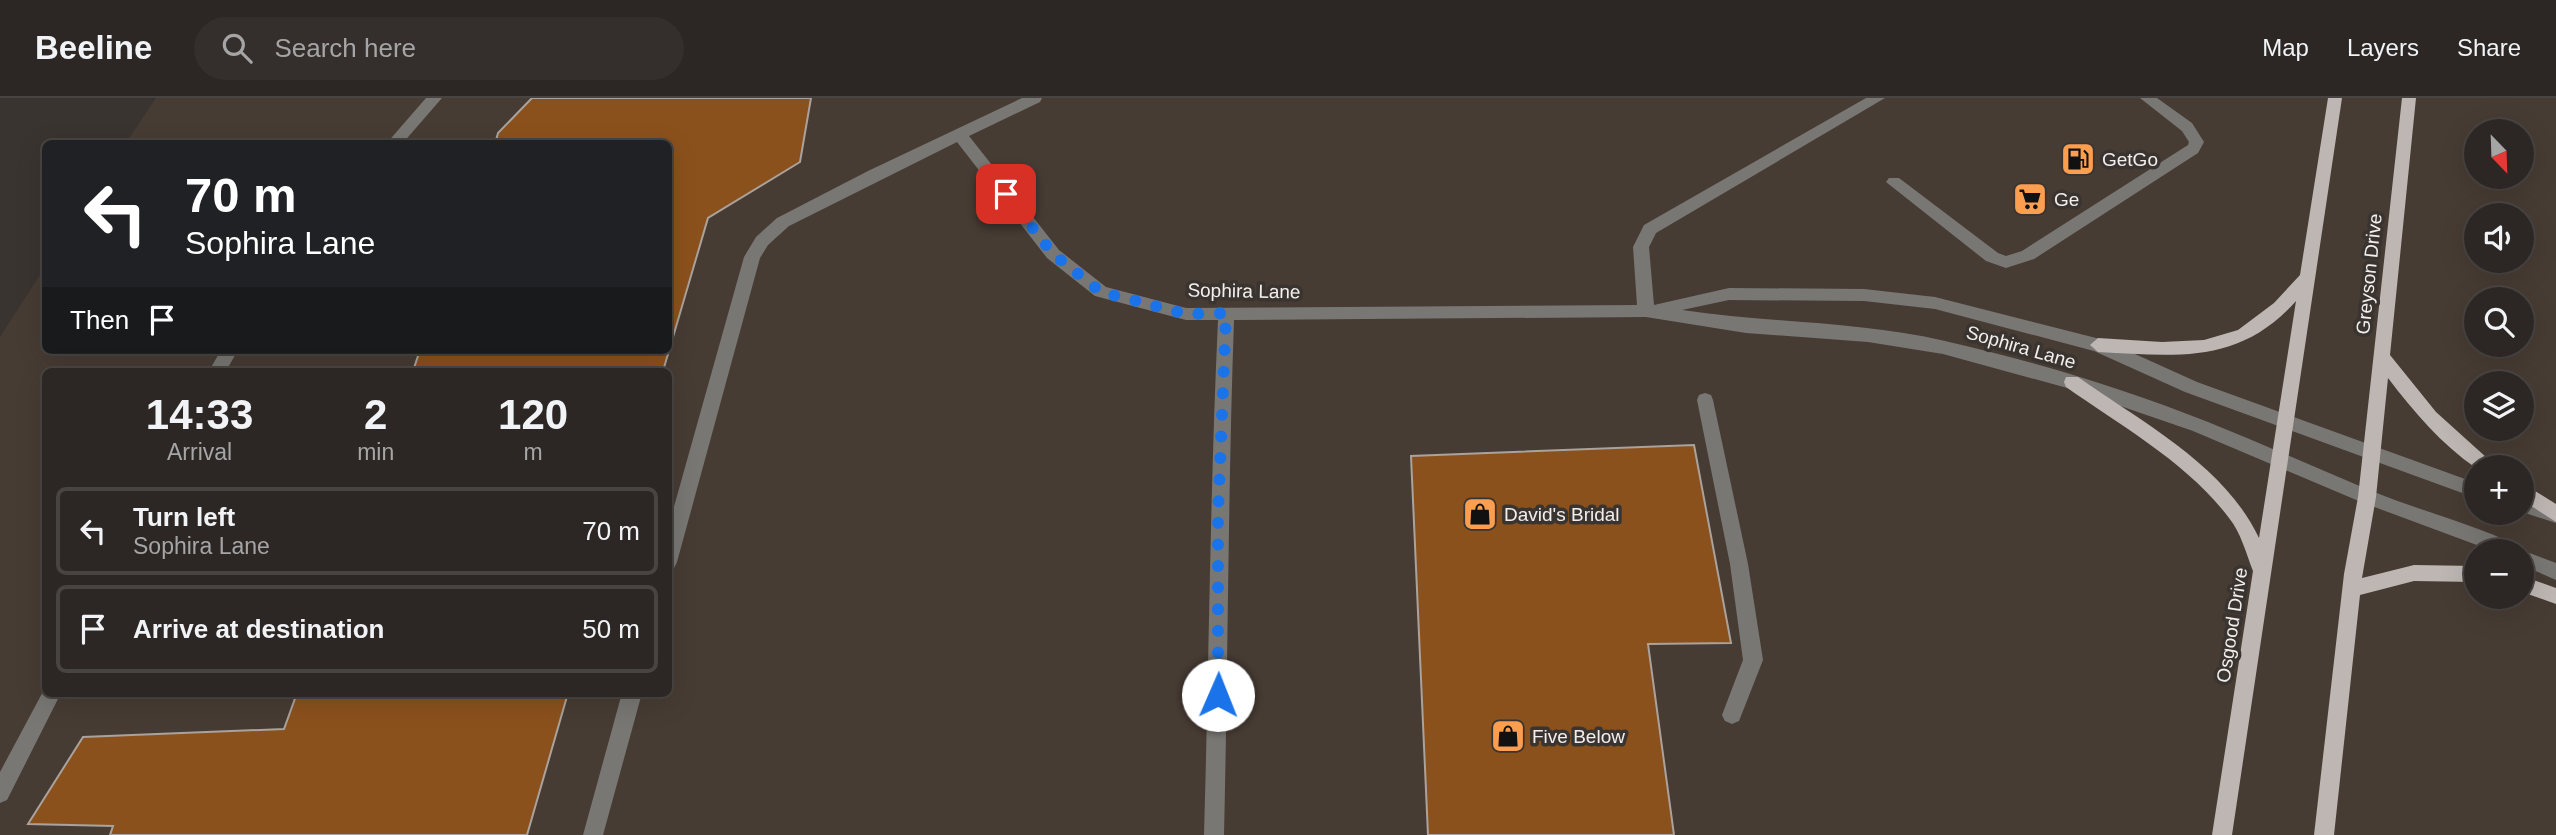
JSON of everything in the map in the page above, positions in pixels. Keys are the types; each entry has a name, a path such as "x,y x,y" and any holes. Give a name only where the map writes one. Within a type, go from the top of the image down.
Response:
{"main road":[{"path":"2287,422 2335,98"},
{"name":"Greyson Drive","path":"2371,453 2409,98"},
{"path":"2098,345 2207,348 2236,340 2263,323 2308,278"},
{"path":"2382,357 2418,406 2442,432 2472,455"},
{"path":"2072,382 2203,480 2235,511 2250,538 2263,574"},
{"name":"Osgood Drive","path":"2222,835 2287,422"},
{"path":"2324,835 2371,453"},
{"path":"2534,498 2556,514"},
{"path":"2353,589 2414,572 2464,574"},
{"path":"2534,588 2556,596"}],"street":[{"path":"397,140 435,98"},
{"path":"672,547 752,257 762,241 783,222 1035,98"},
{"path":"1646,310 1641,247 1650,229 1878,98"},
{"path":"1894,182 1992,257 2006,262 2028,255 2193,149 2197,142 2187,127 2147,98"},
{"name":"Sophira Lane","path":"958,134 1053,254 1101,292 1186,314 1646,310 1746,326 1868,335 1943,347 2072,382 2199,425 2367,497 2485,539"},
{"name":"Sophira Lane","path":"1646,310 1729,294 1864,295 1935,303 2098,345 2191,387 2464,487"},
{"path":"1213,835 1219,636 1218,516 1226,313"},
{"path":"1705,400 1739,564 1753,660 1732,715"},
{"path":"2534,508 2556,514"},
{"path":"2534,562 2556,572"},
{"path":"0,793 49,697"},
{"path":"593,835 631,697"}],"shaded area":[{"path":"156,98 2556,98 2556,835 0,835 0,337 42,272 42,354 672,354 672,140 128,140"}],"building":[{"path":"532,98 811,98 800,162 708,218 672,340 672,140 496,140 498,133"},
{"path":"419,354 668,354 664,368 414,368"},
{"path":"1694,445 1731,643 1648,644 1674,835 1428,835 1411,456"},
{"path":"296,697 567,697 527,835 110,835 113,826 28,824 83,737 284,729"}],"place":[{"name":"GetGo","path":"2078,159"},
{"name":"Ge","path":"2030,199"},
{"name":"David's Bridal","path":"1480,514"},
{"name":"Five Below","path":"1508,736"}],"route":[{"path":"1006,194 1053,254 1101,292 1186,314 1226,313 1218,516 1218,695"}]}
